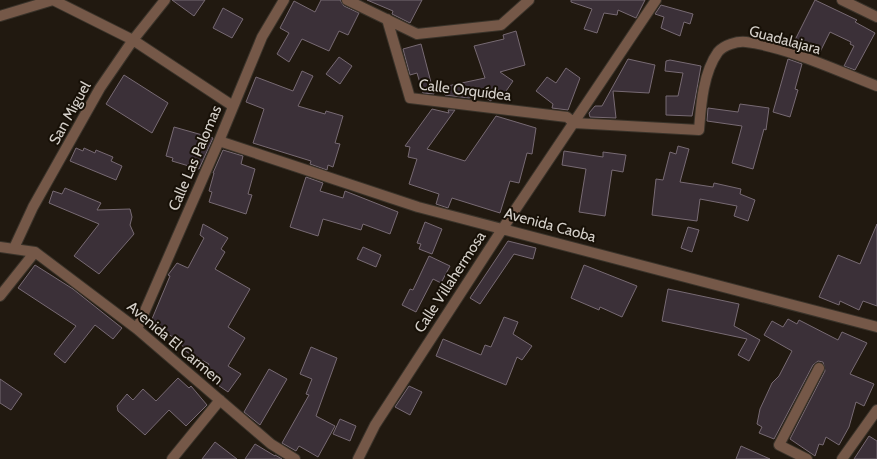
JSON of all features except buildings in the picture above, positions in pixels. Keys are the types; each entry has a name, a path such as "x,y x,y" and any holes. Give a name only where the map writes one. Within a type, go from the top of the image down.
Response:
{"street":[{"path":"0,16 53,0 133,40 233,106"},
{"name":"San Miguel","path":"14,248 33,207 100,88 133,40 165,0"},
{"name":"Calle Las Palomas","path":"137,329 262,37 284,0"},
{"path":"348,0 417,34 501,25 530,0"},
{"name":"Calle Villahermosa","path":"358,459 375,425 571,120 656,0"},
{"path":"842,0 877,17"},
{"name":"Calle Orquídea","path":"387,19 410,98 571,120"},
{"name":"Guadalajara","path":"571,120 699,130 703,86 719,52 730,44 745,42 791,54 877,86"},
{"name":"Avenida Caoba","path":"219,141 418,206 877,327"},
{"path":"0,247 35,252 0,296"},
{"name":"Avenida El Carmen","path":"35,252 137,329 271,444 294,459"},
{"path":"807,459 780,445 818,368"},
{"path":"172,459 220,400"},
{"path":"842,459 877,410"}]}
